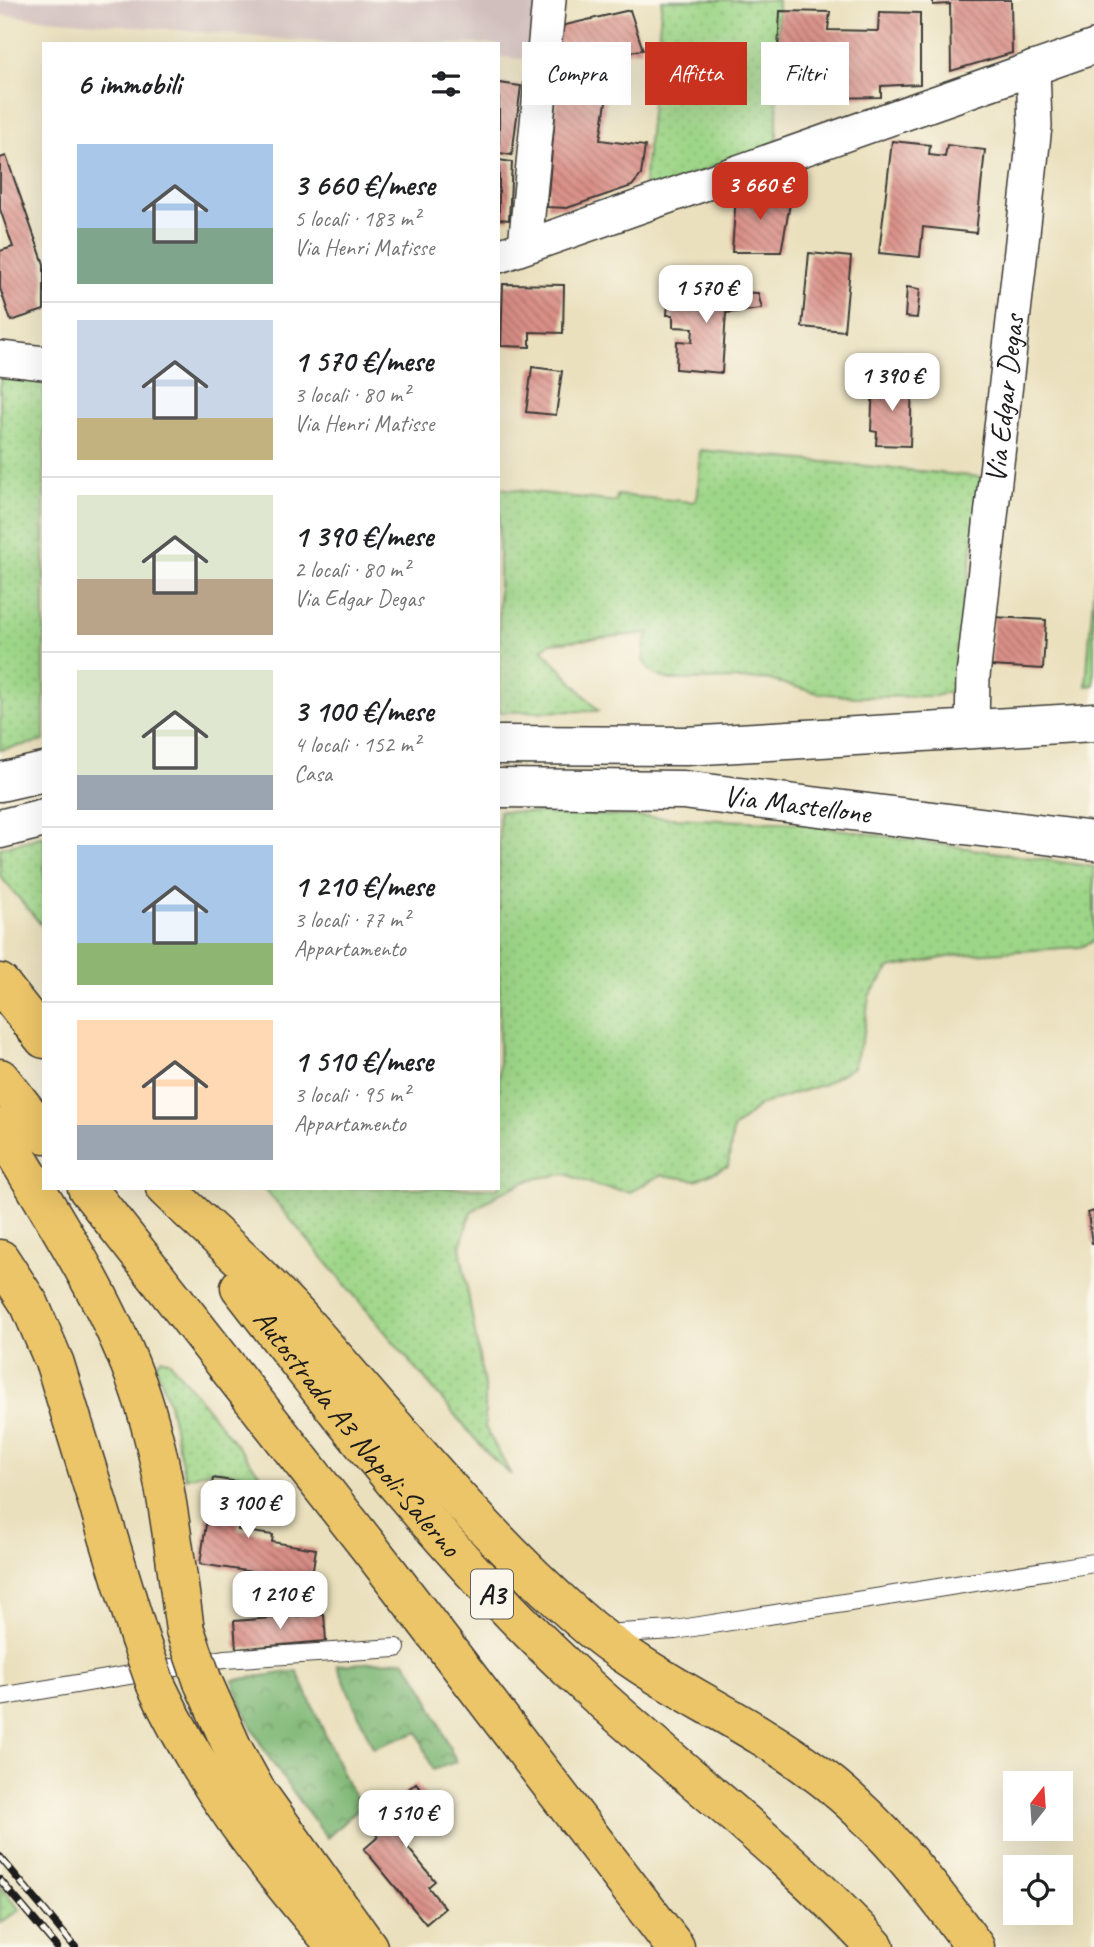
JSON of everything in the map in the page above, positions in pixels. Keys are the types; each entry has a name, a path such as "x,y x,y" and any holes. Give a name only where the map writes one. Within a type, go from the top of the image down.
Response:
{"highway":[{"path":"0,983 42,1036"},
{"path":"0,1078 42,1131"},
{"path":"0,1129 86,1274 135,1375 167,1505 185,1629 233,1749 255,1789 368,1947"},
{"name":"Autostrada A3 Napoli-Salerno","path":"89,1190 379,1560 675,1947"},
{"path":"167,1190 296,1315 454,1496 520,1565 580,1620 626,1655 813,1770 903,1857 975,1947"},
{"name":"Autostrada A3 Napoli-Salerno","path":"167,1190 334,1410 430,1525 500,1603 577,1678 744,1823 875,1947"},
{"path":"0,1259 30,1305 55,1364 139,1636 156,1685 178,1733 229,1815 337,1947"}],"street":[{"path":"549,0 512,251 1094,47"},
{"name":"Via Edgar Degas","path":"972,729 973,676 1035,126 1033,68"},
{"path":"0,358 42,363"},
{"name":"Via Mastellone","path":"500,745 686,746 1094,722"},
{"path":"683,790 673,779 671,768 676,756 686,746"},
{"path":"0,782 42,772"},
{"name":"Via Mastellone","path":"500,788 683,790 1094,841"},
{"path":"0,830 42,819"}],"lane":[{"path":"619,1633 675,1630 1094,1563"},
{"path":"0,1697 224,1659 396,1648"}],"shaded area":[{"path":"0,0 538,0 534,42 522,42 522,59 500,57 500,42 318,42 0,15"}],"green space":[{"path":"662,0 778,0 778,42 761,42 761,105 777,105 777,142 643,194 652,105 747,105 747,42 658,42"},
{"path":"0,374 42,379 42,741 0,750"},
{"path":"700,450 981,477 955,689 936,696 856,697 818,693 766,679 670,680 653,674 643,661 645,643 650,633 551,643 542,649 599,711 500,712 500,488 616,502 617,495 694,502 698,495"},
{"path":"1094,579 1094,685 1086,686"},
{"path":"500,811 797,823 1094,867 1094,941 1080,947 959,955 890,968 869,996 864,1033 853,1067 824,1084 760,1105 733,1129 728,1166 696,1180 661,1175 630,1192 597,1186 566,1174 532,1179 500,1193 471,1212 460,1247 485,1390 485,1427 511,1475 487,1453 266,1190 500,1190"},
{"path":"42,837 42,926 0,876 0,848"},
{"path":"162,1358 170,1362 263,1478 211,1470 185,1478 169,1404 156,1364"},
{"path":"404,1660 422,1685 456,1762 433,1770 418,1732 373,1748 337,1665"},
{"path":"297,1671 347,1784 362,1805 327,1838 260,1744 240,1702 233,1680"},
{"path":"0,1886 20,1910 0,1922"}],"building":[{"path":"933,0 1011,0 1012,53 951,71 950,4 933,5"},
{"path":"630,10 643,50 631,52 631,42 557,42 557,27"},
{"path":"780,11 830,12 828,30 878,31 879,12 920,13 920,84 881,86 881,97 849,98 849,42 778,42"},
{"path":"500,83 521,86 512,155 500,153"},
{"path":"556,105 606,105 600,140 645,146 641,175 632,186 567,208 547,207"},
{"path":"892,141 930,145 929,155 945,157 947,145 985,150 976,233 923,227 920,257 879,253"},
{"path":"6,156 42,258 42,311 11,321 0,288 0,251 13,247 0,209 0,158"},
{"path":"500,160 512,162 509,220 500,219"},
{"path":"792,193 781,252 732,252 736,194"},
{"path":"809,253 851,257 844,331 802,327"},
{"path":"503,284 564,285 563,333 530,332 530,347 501,346"},
{"path":"907,287 920,289 917,318 905,317"},
{"path":"669,290 758,293 762,309 726,313 722,373 676,369 677,341 692,342 693,328 673,327 673,315 667,315"},
{"path":"532,367 562,371 556,415 526,412"},
{"path":"873,381 912,382 910,446 876,445 877,432 871,431"},
{"path":"993,617 1046,620 1043,669 991,666"},
{"path":"1094,1211 1094,1244 1092,1244 1088,1213"},
{"path":"213,1478 245,1483 238,1530 273,1535 272,1542 316,1549 311,1581 200,1564"},
{"path":"324,1614 326,1641 236,1649 234,1621"},
{"path":"416,1783 441,1813 404,1843 435,1881 428,1887 445,1908 426,1924 364,1849 378,1837 367,1823"}],"railway":[{"path":"0,1857 75,1947"},
{"path":"0,1880 57,1947"}]}
